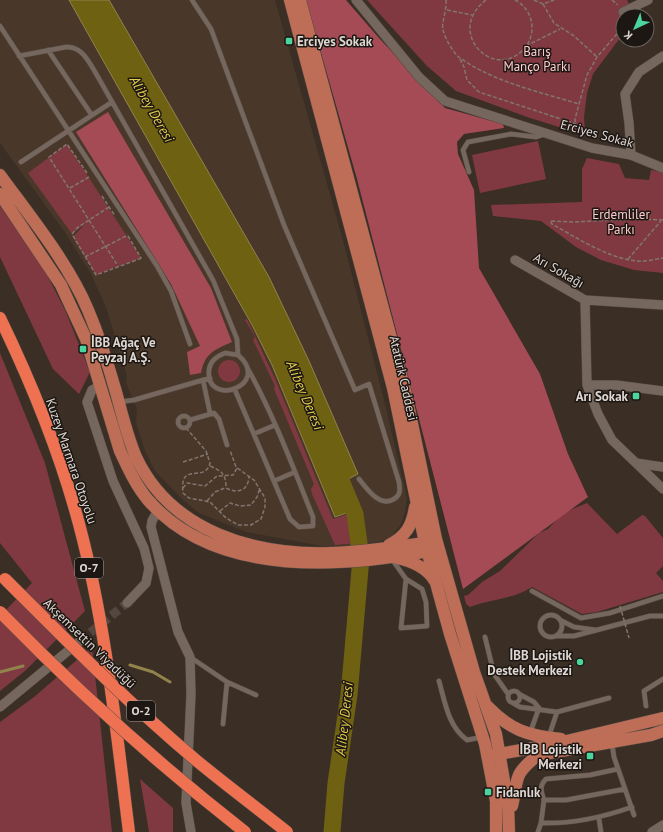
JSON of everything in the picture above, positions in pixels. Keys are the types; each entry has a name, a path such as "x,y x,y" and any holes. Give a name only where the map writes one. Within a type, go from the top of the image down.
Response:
{"highway":[{"name":"Kuzey Marmara Otoyolu","path":"0,318 24,368 52,439 79,524 95,594 108,669 129,832"},
{"name":"Akşemsettin Viyadüğü","path":"2,577 77,651 163,731 197,761 288,832"},
{"name":"O-2","path":"0,612 154,759 245,832"}],"main road":[{"name":"Atatürk Caddesi","path":"290,0 393,388 416,496 441,580 496,734 501,757 509,818"},
{"name":"Atatürk Caddesi","path":"300,0 406,390 430,545"},
{"path":"0,175 74,281 88,309 113,382 130,442 146,474 157,490 187,518 204,529 244,544 287,552 336,558 383,551 400,540 408,530 413,519 416,496"},
{"path":"0,194 61,285 86,339 126,466 148,500 179,528 194,537 235,553 275,560 336,558 430,545"},
{"path":"100,386 113,382"},
{"path":"106,405 118,402"},
{"path":"383,551 403,559 441,580"},
{"name":"Atatürk Caddesi","path":"441,580 488,759 496,801 496,832"},
{"path":"484,702 507,724 529,735 568,740"},
{"path":"488,759 663,718"},
{"path":"501,757 538,755 663,731"},
{"path":"508,832 509,818 517,776 526,765 538,755"}],"street":[{"name":"Erciyes Sokak","path":"356,0 419,77 446,101 592,148 631,155 663,168"},
{"path":"631,8 648,0"},
{"path":"631,155 629,122 625,94 639,72 663,56"},
{"name":"Arı Sokağı","path":"515,260 585,300 663,305"},
{"path":"585,300 587,385 598,414 612,440 663,489"},
{"path":"587,385 616,385 663,392"},
{"path":"100,386 92,390 87,402 113,481 144,548 149,568 148,578 140,590 127,603"},
{"path":"636,463 663,467"},
{"path":"158,510 152,521 151,527 178,632 190,657 191,694 186,803 191,832"},
{"path":"148,578 155,580 164,577"},
{"path":"0,707 80,641"},
{"path":"652,832 663,825"}],"lane":[{"path":"192,0 211,29 284,225 355,390 369,384 399,482 400,492 396,498 389,502 380,500 368,492 359,479"},
{"path":"0,26 150,256 171,291 190,344"},
{"path":"20,56 73,46 78,49 88,60 213,280 237,339 238,355 246,365 275,425 313,517 313,526 299,527 290,519 234,390"},
{"path":"48,50 91,114"},
{"path":"21,162 91,114 112,102"},
{"path":"469,172 463,150 468,142 511,134 536,138 548,133"},
{"path":"238,355 225,353 219,355 210,365 210,378 217,388 223,390 234,390 244,383 247,371 246,365"},
{"path":"118,402 134,400 210,378"},
{"path":"203,380 210,413"},
{"path":"190,420 214,413 219,419 227,445"},
{"path":"186,416 190,420 189,425 186,428 180,426 178,418 186,416"},
{"path":"254,434 275,425"},
{"path":"274,481 295,472"},
{"path":"383,551 406,579 422,589 426,602 427,626 401,628 406,579"},
{"path":"532,591 582,618 610,613 663,596"},
{"path":"598,631 574,627 555,616 548,615 540,623 541,630 545,635 574,636 598,631 650,616 663,616"},
{"path":"556,636 562,627 560,620"},
{"path":"485,637 494,674 500,685 508,694 508,700 520,706 557,712 609,698"},
{"path":"190,657 227,682 256,695"},
{"path":"646,706 644,691 663,679"},
{"path":"439,681 449,717 461,735 467,740 483,737"},
{"path":"223,724 227,682"},
{"path":"508,694 514,691 534,702 538,708"},
{"path":"514,703 519,701 519,694"},
{"path":"529,735 538,708"},
{"path":"548,738 557,712"},
{"path":"612,742 618,769 634,815"},
{"path":"538,832 541,823 544,800 541,784 546,779 618,769"},
{"path":"544,800 566,800 625,789"},
{"path":"541,823 564,824 599,819 632,807"},
{"path":"599,819 601,832"}],"path":[{"path":"446,0 447,10 442,28 447,40 464,67 467,80 479,92 576,124"},
{"path":"486,0 478,6 472,15 469,25 470,35 474,44 485,55 500,60 519,54 531,37 532,27 530,16 525,7 515,0"},
{"path":"534,0 542,4 554,22 561,29 574,36 597,57"},
{"path":"542,4 554,0"},
{"path":"447,10 472,15"},
{"path":"526,46 561,29"},
{"path":"579,143 575,119 587,75 597,57 615,36"},
{"path":"459,57 486,73 531,90 579,104"},
{"path":"70,188 89,177 67,144 49,157 118,266"},
{"path":"101,195 116,218"},
{"path":"109,207 72,234 96,276 118,266 150,256"},
{"path":"662,220 637,219 573,222 550,221 552,224 598,249 628,259 640,262 663,258"},
{"path":"628,259 662,220"},
{"path":"124,230 141,258"},
{"path":"85,257 128,235"},
{"path":"186,428 205,448 208,454 210,466"},
{"path":"210,466 203,472 187,474 181,481 183,492 190,498 208,500 226,518 238,525 251,526 261,519 265,507 265,498 260,488 237,468 227,445"},
{"path":"183,462 208,454"},
{"path":"210,466 219,470 226,476 226,488"},
{"path":"182,489 187,483 205,486 217,476 234,475 237,468"},
{"path":"208,500 215,492 226,488 238,492 247,486 249,477"},
{"path":"220,511 230,503 240,506 251,505 257,498 260,488"},
{"path":"620,606 629,638"}],"shaded area":[{"path":"0,0 275,0 344,244 385,404 407,498 401,524 390,538 379,542 339,547 322,546 246,532 199,513 184,501 155,471 145,451 136,423 137,410 126,383 127,376 106,307 91,274 64,231 0,143"},
{"path":"306,0 346,0 379,38 445,108 503,124 504,128 464,134 457,142 458,154 474,190 479,268 540,374 568,454 588,497 463,589 357,179"},
{"path":"108,112 211,288 232,342 211,353 205,361 201,373 190,375 187,352 200,346 171,284 76,132"}],"green space":[{"name":"Barış Manço Parkı","path":"367,0 627,0 631,8 615,8 615,45 593,74 587,93 584,117 585,135 530,118 456,91 427,66"},
{"path":"538,141 546,179 480,193 472,155"},
{"path":"67,144 141,258 119,266 111,254 118,266 96,275 73,237 86,223 72,234 28,173"},
{"name":"Erdemliler Parkı","path":"587,158 619,164 625,178 649,180 651,170 663,172 663,273 634,270 601,260 576,247 541,221 493,216 491,205 582,202 582,169"},
{"path":"0,206 43,267 65,310 90,372 79,394 53,369 0,257"},
{"path":"247,319 276,381 333,519 351,513 358,543 335,545 312,494 311,489 314,484 274,389 275,386 253,340 255,337 245,320"},
{"path":"0,353 45,463 85,611 26,670 0,691 0,616 32,583 0,543"},
{"path":"225,360 233,360 240,367 240,375 233,382 225,382 218,375 218,367"},
{"path":"587,503 617,534 642,515 645,516 663,538 663,566 656,573 663,581 663,592 597,612 582,614 532,587 518,594 470,607 466,604 464,596 468,595 482,582 500,571 539,533 548,529 563,513"},
{"path":"92,647 112,832 0,832 0,722 34,697"},
{"path":"140,779 173,808 173,832 149,832"}],"water":[{"path":"69,0 109,0 269,277 309,361 358,474 340,483 352,511 335,517 272,365 252,325"}],"waterway":[{"name":"Alibey Deresi","path":"332,832 336,783 349,695 361,558 355,514 333,461"},
{"path":"130,665 153,672 170,682"},
{"path":"0,672 23,666"}],"tunnel":[{"path":"80,641 127,603"}],"place":[{"name":"Erciyes Sokak","path":"289,41"},
{"name":"İBB Ağaç Ve Peyzaj A.Ş.","path":"83,349"},
{"name":"Arı Sokak","path":"636,396"},
{"name":"İBB Lojistik Destek Merkezi","path":"580,662"},
{"name":"İBB Lojistik Merkezi","path":"590,756"},
{"name":"Fidanlık","path":"488,792"}]}
